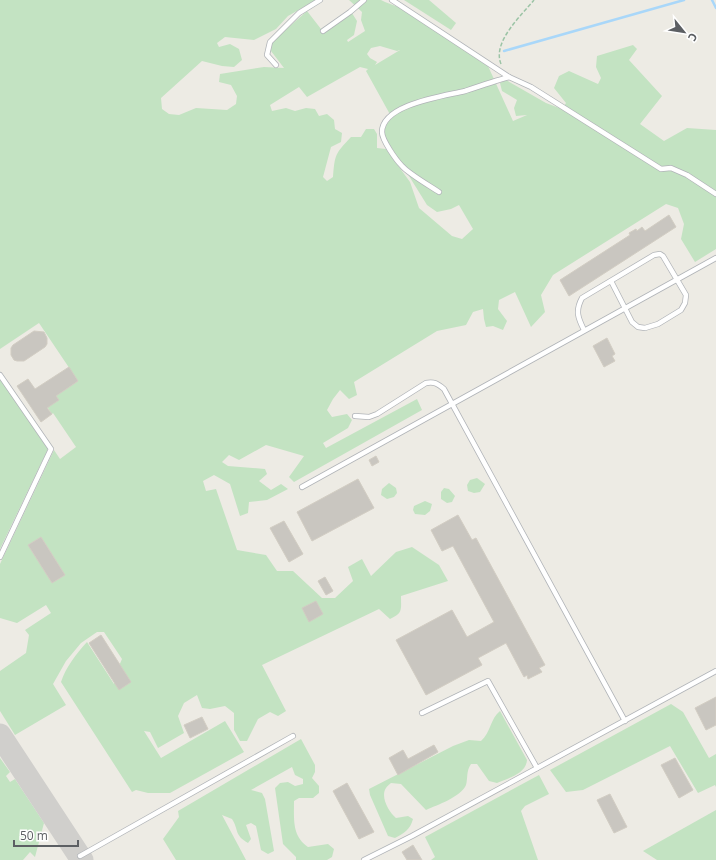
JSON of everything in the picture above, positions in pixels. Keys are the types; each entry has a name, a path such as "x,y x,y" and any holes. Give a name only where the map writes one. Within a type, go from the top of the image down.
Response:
{"lane":[{"path":"276,65 267,54 270,42 299,13 320,0"},
{"path":"323,31 364,0"},
{"path":"392,0 509,76 531,87 662,169 672,168 687,175 716,194"},
{"path":"440,192 402,166 384,139 382,132 383,124 399,109 425,100 465,91 509,76"},
{"path":"584,330 578,318 582,298 654,255 660,254 663,256 678,279 686,295 685,303 680,310 658,324 645,328 638,327 632,322 624,308 612,281"},
{"path":"302,487 716,258"},
{"path":"0,375 51,449 0,557"},
{"path":"355,416 369,417 377,414 426,383 432,382 438,384 444,389 625,721"},
{"path":"364,860 419,833 716,671"},
{"path":"422,713 488,681 537,768"},
{"path":"80,856 293,736"}],"path":[{"path":"509,76 502,67 499,50 505,36 534,0"}],"green space":[{"path":"0,0 316,0 288,16 276,29 254,40 225,37 217,43 219,47 230,44 239,49 242,60 234,67 222,66 202,61 161,98 162,109 169,114 179,115 196,108 227,110 236,104 237,96 231,85 219,82 220,74 264,67 284,68 271,51 272,42 307,11 321,29 350,10 357,21 354,35 347,40 348,42 365,31 361,20 362,12 349,0 381,0 401,8 488,66 513,121 527,115 516,116 514,108 517,100 502,91 500,83 506,80 546,103 562,109 566,103 554,88 559,76 569,71 598,84 601,78 596,67 597,56 633,45 637,49 629,60 662,96 640,124 664,141 687,128 716,130 716,249 695,262 681,239 684,224 678,208 666,204 553,275 541,295 545,312 531,327 515,292 499,300 498,309 507,321 503,330 493,326 486,327 483,309 473,312 466,325 437,331 354,382 357,395 349,399 340,390 327,410 332,417 347,414 352,420 348,428 323,443 326,448 417,399 422,410 294,482 289,477 304,456 266,445 239,460 229,455 222,462 228,466 265,469 267,474 259,481 271,490 281,484 288,489 267,500 249,502 248,513 240,516 230,484 214,475 203,481 206,491 216,489 237,550 266,555 277,571 293,571 322,598 335,598 353,581 348,567 362,559 371,576 396,552 412,547 439,565 448,581 401,596 399,613 390,619 379,609 262,665 286,711 278,716 270,712 258,719 247,741 240,741 234,730 234,713 225,706 210,709 202,708 197,695 184,703 178,716 184,733 158,748 150,732 144,731 161,758 225,721 244,752 170,793 148,793 136,790 132,792 61,682 72,661 87,642 114,684 115,675 122,659 104,632 97,632 81,643 66,661 53,684 66,705 15,735 0,711 0,671 26,653 29,635 25,630 51,613 46,605 17,623 0,618 0,564 54,450 60,459 76,447 53,413 52,414 40,397 59,400 56,396 78,381 39,323 0,349","holes":["380,46 397,51 400,50 375,65 377,62 370,58 367,54 371,48","360,67 368,69 366,71 392,118 385,127 386,139 427,205 437,212 451,209 459,205 473,229 462,239 452,236 419,208 410,182 386,149 377,148 377,134 374,129 366,129 361,137 351,137 339,151 334,163 333,177 327,181 323,177 331,147 341,142 342,133 335,129 334,120 327,114 319,116 315,109 306,108 295,111 286,108 272,111 270,105 299,87 307,97","41,537 65,575 52,583 28,545"]},
{"path":"404,0 429,0 456,23 451,30"},
{"path":"0,379 48,449 0,549"},
{"path":"477,478 485,484 480,492 474,493 468,491 467,485 470,480"},
{"path":"389,483 396,488 397,493 394,497 387,499 381,495 382,489"},
{"path":"444,488 449,489 455,496 452,502 447,503 441,499 441,492"},
{"path":"425,501 432,504 430,511 425,515 415,514 413,510 414,506"},
{"path":"671,704 683,712 709,758 716,754 716,787 715,785 698,793 670,746 583,790 566,792 550,770"},
{"path":"500,711 527,760 523,769 516,775 497,783 489,781 477,764 471,764 469,767 466,785 463,789 454,797 426,810 401,784 391,783 386,787 384,792 388,808 396,818 408,816 413,819 410,826 404,833 395,838 388,836 370,795 369,789 453,746 469,740 481,741 487,734 494,718"},
{"path":"301,739 315,765 315,772 312,778 319,786 319,793 313,798 299,798 294,801 295,827 299,838 308,847 328,844 334,849 332,857 327,860 296,860 296,857 283,844 275,788 280,783 288,782 295,786 303,784 303,779 295,775 292,767 251,790 262,793 265,799 274,851 268,854 261,850 256,826 251,823 246,825 251,839 248,843 239,835 232,819 222,815 246,860 176,860 163,839 179,817 178,811"},
{"path":"0,758 10,772 6,776 10,782 15,779 44,823 35,857 30,852 23,860 0,860"},
{"path":"539,775 549,794 525,806 521,811 538,860 431,860 435,857 425,837"},
{"path":"716,810 716,860 657,860 643,851"}],"building":[{"path":"669,215 676,227 569,296 560,280 630,235 629,233 636,229 637,231 642,227 645,231"},
{"path":"34,331 44,332 47,338 47,344 45,347 24,361 14,360 11,355 11,348 13,345"},
{"path":"607,338 615,354 612,356 615,361 604,367 593,346"},
{"path":"69,367 78,381 56,396 59,400 47,408 52,414 41,422 17,386 28,379 35,389"},
{"path":"376,456 379,462 372,466 369,460"},
{"path":"358,479 374,508 312,541 297,512"},
{"path":"458,515 472,540 476,538 545,665 539,668 542,672 528,679 527,675 524,677 506,643 478,658 482,665 426,695 396,640 452,610 467,637 494,622 453,546 442,551 431,530"},
{"path":"284,521 303,554 289,562 270,528"},
{"path":"41,537 65,575 52,583 28,545"},
{"path":"325,577 333,591 326,595 318,581"},
{"path":"316,601 323,614 309,622 302,608"},
{"path":"101,635 131,682 119,690 89,643"},
{"path":"716,697 716,725 706,730 695,708"},
{"path":"202,717 208,729 190,738 184,725"},
{"path":"434,745 438,752 398,775 389,758 403,750 408,759"},
{"path":"675,758 693,790 679,798 661,765"},
{"path":"347,783 374,832 359,839 333,791"},
{"path":"610,794 627,827 614,833 597,800"},
{"path":"413,845 422,860 407,860 402,852"}],"waterway":[{"path":"504,51 684,0"},
{"path":"712,0 716,8"}],"taxiway":[{"path":"0,735 82,860"}]}
